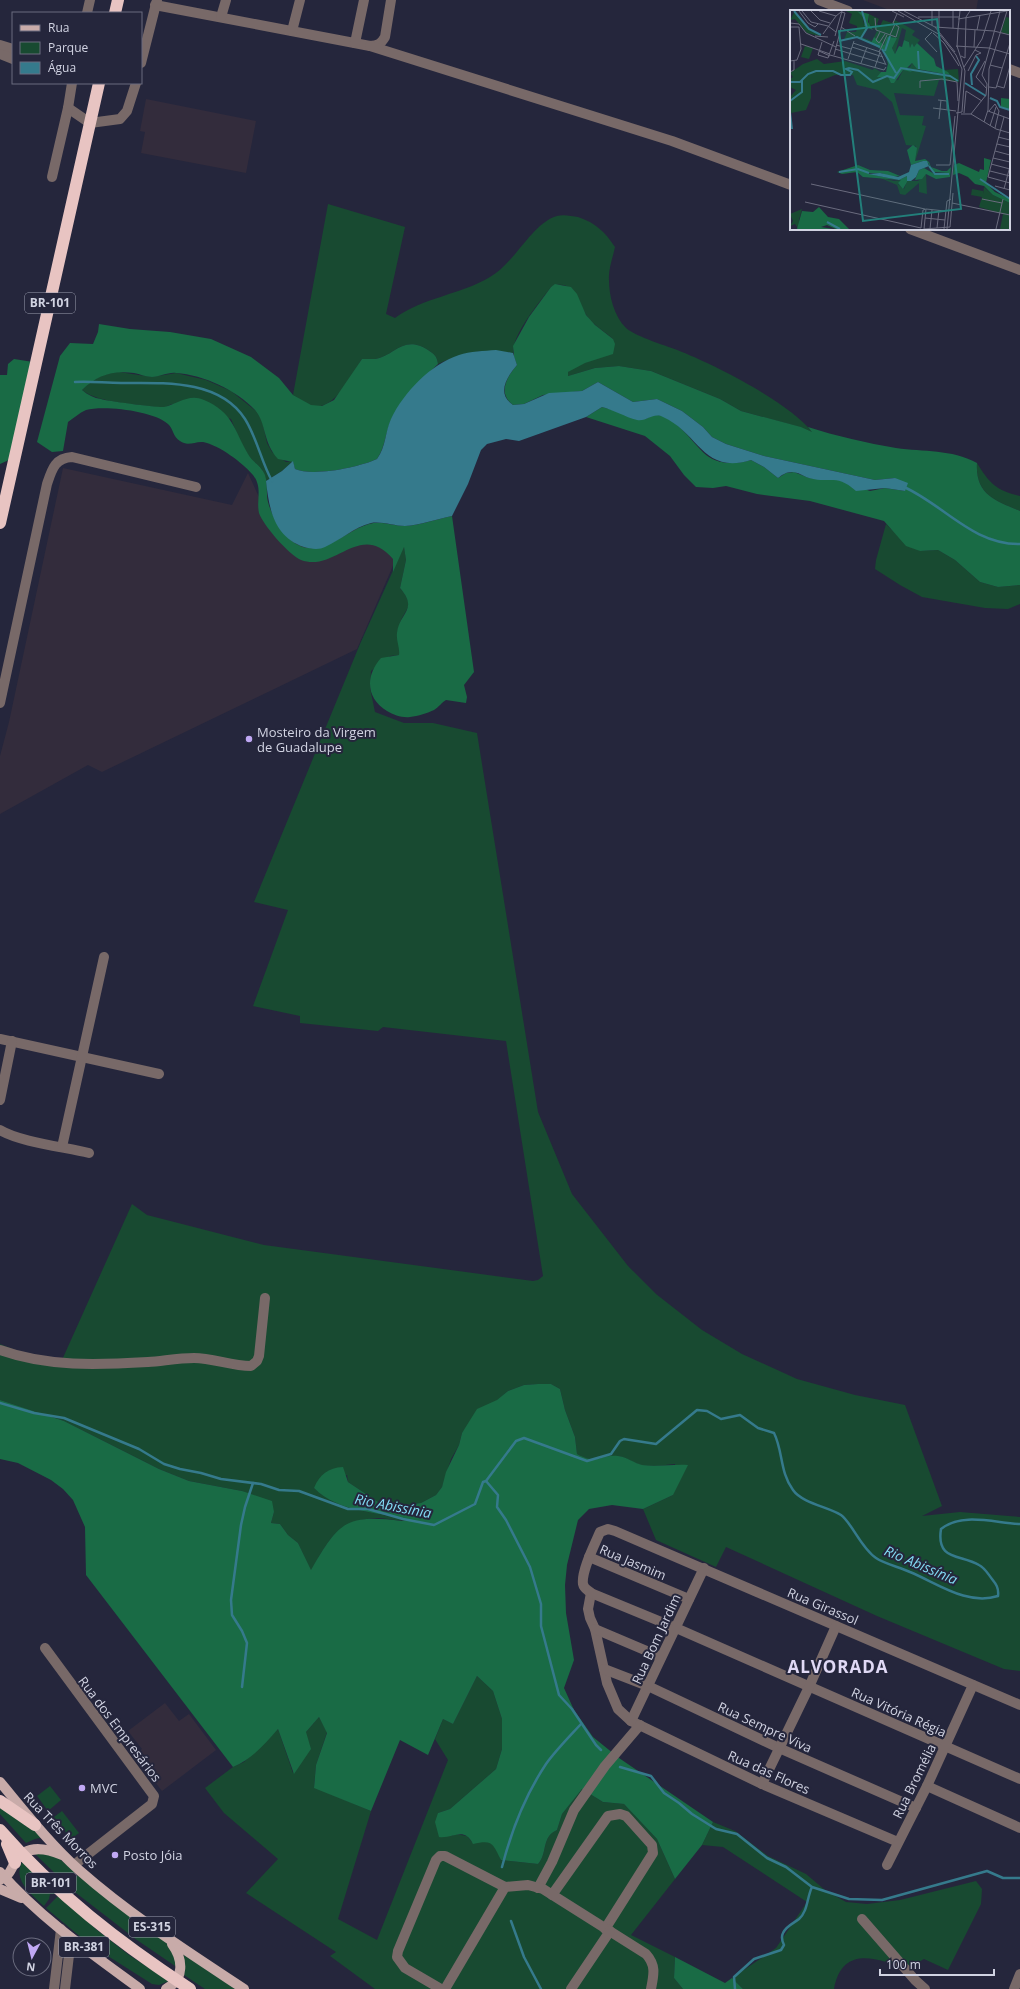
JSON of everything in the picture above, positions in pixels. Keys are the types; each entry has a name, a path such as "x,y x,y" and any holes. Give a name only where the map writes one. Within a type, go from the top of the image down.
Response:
{"highway":[{"path":"115,12 118,0"},
{"name":"BR-101","path":"0,523 99,84"},
{"path":"0,1801 35,1825"},
{"name":"BR-101","path":"0,1831 18,1858 111,1934 190,1989"}],"main road":[{"name":"Rua Três Morros","path":"0,1782 35,1825 74,1864 169,1939 244,1989"},
{"path":"29,1903 2,1877 18,1858 28,1850 42,1849 66,1856"},
{"path":"17,1891 14,1878 18,1858"},
{"path":"0,1889 13,1893 29,1903"},
{"name":"BR-381","path":"29,1903 71,1938 140,1989"},
{"path":"166,1989 177,1980 181,1963 179,1955 169,1939"}],"street":[{"path":"87,12 90,0"},
{"path":"221,17 226,0"},
{"path":"292,31 300,0"},
{"path":"355,43 364,0"},
{"path":"370,46 382,42 385,37 391,0"},
{"path":"819,0 845,10"},
{"path":"142,59 156,2 221,17 370,46 672,141 790,185"},
{"path":"0,45 12,49"},
{"path":"0,54 12,59"},
{"path":"1010,69 1020,73"},
{"path":"52,177 68,108 72,84"},
{"path":"68,108 90,123 120,119 127,111 136,84"},
{"path":"913,230 1020,270"},
{"path":"0,703 47,484 54,465 58,460 65,457 72,457 196,487"},
{"path":"62,1147 104,957"},
{"path":"0,1039 159,1074"},
{"path":"0,1100 12,1041"},
{"path":"0,1130 8,1135 89,1153"},
{"path":"0,1350 24,1358 66,1363 100,1365 209,1358 251,1366 257,1361 259,1356 265,1298"},
{"name":"Rua Girassol","path":"589,1557 600,1532 603,1529 615,1531 1020,1705"},
{"path":"589,1557 582,1583 585,1589 592,1593 588,1609 595,1629 611,1696 618,1708 635,1723"},
{"name":"Rua Jasmim","path":"589,1557 690,1599"},
{"name":"Rua Bom Jardim","path":"538,1888 552,1862 574,1810 635,1723 648,1686 704,1568"},
{"name":"Rua Vitória Régia","path":"592,1593 676,1628 1020,1778"},
{"path":"762,1784 809,1687 836,1626"},
{"path":"595,1629 661,1657"},
{"name":"Rua dos Empresários","path":"45,1648 154,1796 152,1804 74,1864"},
{"name":"Rua Sempre Viva","path":"604,1669 648,1686 779,1748 916,1808"},
{"name":"Rua Bromélia","path":"887,1865 916,1808 973,1685"},
{"name":"Rua das Flores","path":"635,1723 762,1784 898,1842"},
{"path":"926,1786 1020,1828"},
{"path":"552,1895 608,1816 620,1814 626,1816 652,1845 653,1853 571,1989"},
{"path":"441,1989 405,1968 397,1957 436,1860 440,1856 449,1858 505,1887 528,1885 538,1888 552,1895 646,1954 652,1961 654,1971 651,1989"},
{"path":"445,1989 505,1887"},
{"path":"862,1919 915,1980 925,1989"},
{"path":"54,1989 61,1929"},
{"path":"65,1989 71,1938"},
{"path":"1014,1989 1020,1974"}],"shaded area":[{"path":"863,0 978,0 976,10 889,10"},
{"path":"146,99 256,121 246,173 141,153 145,132 140,131"},
{"path":"63,468 232,505 248,473 274,530 366,528 401,547 357,649 102,772 88,765 0,814 0,756 9,722"},
{"path":"165,1703 179,1721 189,1714 216,1750 162,1791 134,1755 142,1749 128,1731"}],"green space":[{"path":"328,204 405,227 386,314 395,318 418,305 467,288 490,277 508,263 531,235 548,220 562,215 584,219 600,229 615,247 609,272 610,293 615,312 626,328 644,338 697,358 752,386 788,410 802,421 813,433 800,427 741,411 720,399 651,371 619,366 595,368 568,376 568,372 573,367 597,358 613,339 589,319 575,293 568,287 560,284 551,287 528,318 517,336 513,353 493,351 475,352 438,364 435,356 428,350 412,344 406,345 382,357 375,359 362,359 347,383 334,399 318,407 309,405 293,395"},
{"path":"555,284 571,287 577,294 586,315 595,325 613,339 615,344 613,354 585,363 568,372 568,376 595,368 619,366 651,371 720,399 741,411 801,427 812,432 808,427 863,442 896,448 957,455 977,463 977,474 983,490 995,500 1020,511 1020,585 998,587 980,582 955,560 938,550 920,551 906,546 884,521 810,501 757,494 726,486 713,488 696,487 684,475 670,456 645,436 586,417 602,407 646,419 655,415 663,416 672,421 703,452 714,460 730,463 751,460 764,467 778,478 786,473 794,472 809,478 837,479 870,491 885,488 905,491 895,478 875,480 764,456 726,444 712,437 703,427 682,411 657,399 633,402 598,382 582,391 543,395 524,404 513,405 505,395 505,385 517,365 514,357 513,346 529,317 551,287"},
{"path":"99,324 130,329 170,332 211,339 251,357 279,378 293,395 311,405 322,406 334,400 362,359 375,359 382,357 400,347 412,344 434,354 438,364 396,410 377,459 360,465 336,470 313,472 303,471 295,469 293,462 278,459 269,446 259,415 255,410 239,396 208,380 187,374 176,373 148,377 134,373 119,372 100,377 82,390 98,399 123,403 164,407 188,398 199,398 214,405 232,422 250,457 265,475 270,509 282,531 301,546 316,548 324,546 361,527 374,523 405,526 452,516 474,672 464,685 467,697 466,703 446,700 432,711 416,716 404,717 395,715 380,706 372,693 370,679 376,665 381,658 399,655 397,639 398,626 408,607 408,602 400,588 406,560 404,547 393,572 393,559 381,548 369,545 358,546 325,560 313,562 301,560 283,546 261,518 258,508 258,484 249,470 230,455 209,444 203,442 189,444 183,443 176,437 168,424 161,419 152,416 128,410 104,408 86,410 68,422 63,451 52,452 37,442 60,356 70,343 93,344 98,332"},
{"path":"14,359 33,362 11,459 0,464 0,375 7,375 8,364"},
{"path":"119,372 152,377 176,373 206,380 231,391 256,411 262,420 267,443 272,452 286,462 293,461 282,471 266,481 262,469 249,456 231,419 172,404 163,408 109,401 90,395 82,390 99,377"},
{"path":"977,463 990,481 999,489 1020,496 1020,511 995,500 983,490 977,474"},
{"path":"886,524 896,534 920,551 938,550 955,560 980,582 998,587 1020,585 1020,604 1008,609 985,608 922,597 900,585 875,569"},
{"path":"404,546 406,560 400,588 408,600 408,605 399,627 399,655 390,656 371,671 370,688 375,712 404,723 433,723 477,733 538,1112 572,1194 628,1266 656,1294 702,1330 742,1354 797,1379 855,1395 905,1405 942,1506 922,1516 960,1512 1020,1517 1020,1671 1004,1669 877,1616 726,1547 716,1567 656,1540 643,1509 673,1495 675,1464 645,1466 618,1456 594,1460 577,1454 575,1437 565,1410 560,1389 551,1384 524,1385 508,1391 468,1426 462,1433 459,1445 451,1459 442,1487 436,1495 421,1503 405,1505 381,1504 348,1482 347,1475 314,1488 323,1496 334,1502 359,1510 409,1520 401,1521 378,1518 364,1519 353,1522 336,1533 330,1540 323,1549 311,1571 298,1543 288,1535 280,1524 271,1523 274,1512 242,1491 189,1481 159,1469 64,1421 0,1400 0,1344 25,1354 62,1360 132,1204 147,1215 264,1245 533,1281 538,1280 543,1276 506,1041 383,1027 378,1031 300,1023 300,1016 253,1006 288,910 254,902 360,644"},
{"path":"551,1384 560,1389 565,1410 575,1437 577,1454 590,1459 618,1456 642,1465 688,1465 673,1495 643,1509 612,1505 589,1509 578,1520 567,1565 565,1585 566,1613 574,1660 564,1688 574,1710 593,1737 619,1758 713,1822 702,1845 675,1879 657,1839 624,1804 603,1802 582,1789 562,1814 557,1830 549,1837 541,1860 538,1864 501,1860 492,1844 485,1842 473,1844 470,1839 462,1834 439,1837 435,1822 438,1813 450,1809 496,1769 502,1749 502,1719 493,1691 477,1676 453,1724 443,1719 428,1755 400,1740 371,1811 314,1788 316,1765 327,1733 319,1717 306,1732 311,1749 294,1774 278,1729 252,1756 233,1767 86,1575 85,1527 73,1500 63,1489 51,1480 18,1463 0,1459 0,1400 64,1421 159,1469 189,1481 242,1491 272,1501 274,1512 271,1523 280,1524 288,1535 298,1543 311,1570 329,1541 346,1525 356,1521 368,1519 408,1520 358,1510 335,1502 314,1488 322,1475 329,1470 343,1467 348,1482 381,1504 405,1505 421,1503 436,1495 442,1487 446,1472 459,1445 462,1433 477,1409 497,1400 508,1391 524,1385"},
{"path":"477,1676 493,1691 502,1719 502,1749 496,1769 450,1809 438,1813 452,1836 455,1834 467,1836 472,1842 490,1842 496,1848 501,1860 538,1864 541,1860 549,1837 557,1830 562,1814 582,1789 603,1802 624,1804 657,1839 675,1879 631,1935 675,1957 674,1978 683,1989 375,1989 330,1956 336,1952 246,1893 278,1859 224,1813 205,1788 233,1767 244,1762 278,1729 293,1773 306,1732 319,1717 327,1732 316,1765 314,1787 371,1811 338,1919 377,1940 448,1760 435,1739 443,1719 453,1724"},
{"path":"50,1786 61,1800 48,1811 37,1796"},
{"path":"0,1802 44,1837 26,1843 0,1814"},
{"path":"62,1811 79,1833 71,1839 54,1817"},
{"path":"713,1822 735,1831 768,1856 806,1874 825,1890 846,1902 867,1904 900,1900 976,1881 982,1889 981,1904 948,1970 924,1959 906,1969 884,1961 862,1958 853,1960 845,1966 838,1975 834,1989 743,1989 732,1978 776,1948 807,1902 723,1847 702,1845"},
{"path":"34,1853 55,1855 75,1872 65,1883"},
{"path":"23,1861 56,1892 54,1894 50,1894 49,1899 44,1906 29,1892 21,1880 20,1868"},
{"path":"78,1875 155,1933 172,1948 178,1968 137,1940 67,1886"},
{"path":"59,1895 97,1930 129,1955 169,1981 159,1985 152,1984 89,1944 46,1908"},
{"path":"183,1954 236,1989 205,1989 184,1975 185,1967"},
{"path":"675,1957 725,1983 732,1978 743,1989 683,1989 674,1978"}],"water":[{"path":"496,350 513,353 517,365 507,380 504,390 508,400 513,405 524,404 549,393 582,391 598,382 633,402 657,399 682,411 703,427 712,437 726,444 764,456 875,480 895,478 908,483 905,491 885,488 856,491 843,482 833,480 816,480 794,472 786,473 778,478 764,467 751,460 735,463 722,462 712,457 702,450 675,424 663,417 653,416 644,420 637,420 602,407 586,417 519,441 506,439 487,444 481,450 468,484 452,516 405,526 371,523 359,527 320,549 304,547 294,542 280,529 271,512 266,481 282,471 293,461 295,469 313,472 348,468 377,459 382,450 391,419 403,399 419,380 438,365 459,355 472,352"}],"waterway":[{"path":"75,382 172,384 189,386 221,396 234,406 245,419 253,434 272,481"},
{"path":"904,487 919,495 973,531 1003,543 1020,544"},
{"name":"Rio Abissínia","path":"0,1403 34,1413 64,1418 139,1449 164,1464 180,1469 221,1479 261,1484 279,1490 299,1491 348,1509 368,1509 403,1519 434,1525 475,1504 483,1482 486,1481 516,1441 524,1438 587,1461 611,1454 620,1441 624,1439 656,1444 697,1410 707,1411 721,1419 740,1415 758,1428 774,1433 786,1476 793,1490 809,1502 841,1515 866,1548 876,1558 952,1592 975,1598 998,1596 997,1586 981,1566 946,1552 942,1547 940,1539 941,1529 949,1524 969,1520 1020,1524"},
{"path":"486,1481 498,1495 497,1507 506,1520 530,1567 541,1604 541,1626 559,1695 572,1709 601,1750"},
{"path":"242,1687 247,1643 242,1631 232,1615 231,1600 241,1525 253,1483"},
{"path":"502,1867 510,1840 532,1788 546,1764 581,1724"},
{"path":"620,1767 651,1776 664,1793 692,1814 716,1829 737,1834 767,1858 786,1867 812,1887 849,1899 882,1900 987,1871 1003,1878 1020,1878"},
{"path":"735,1989 734,1977 754,1959 781,1950 784,1945 782,1939 783,1933 802,1916 812,1887"},
{"path":"511,1921 524,1957 541,1989"}],"place":[{"name":"Mosteiro da Virgem de Guadalupe","path":"249,739"},
{"name":"MVC","path":"82,1788"},
{"name":"Posto Jóia","path":"115,1855"}],"district":[{"name":"ALVORADA","path":"838,1667"}]}
